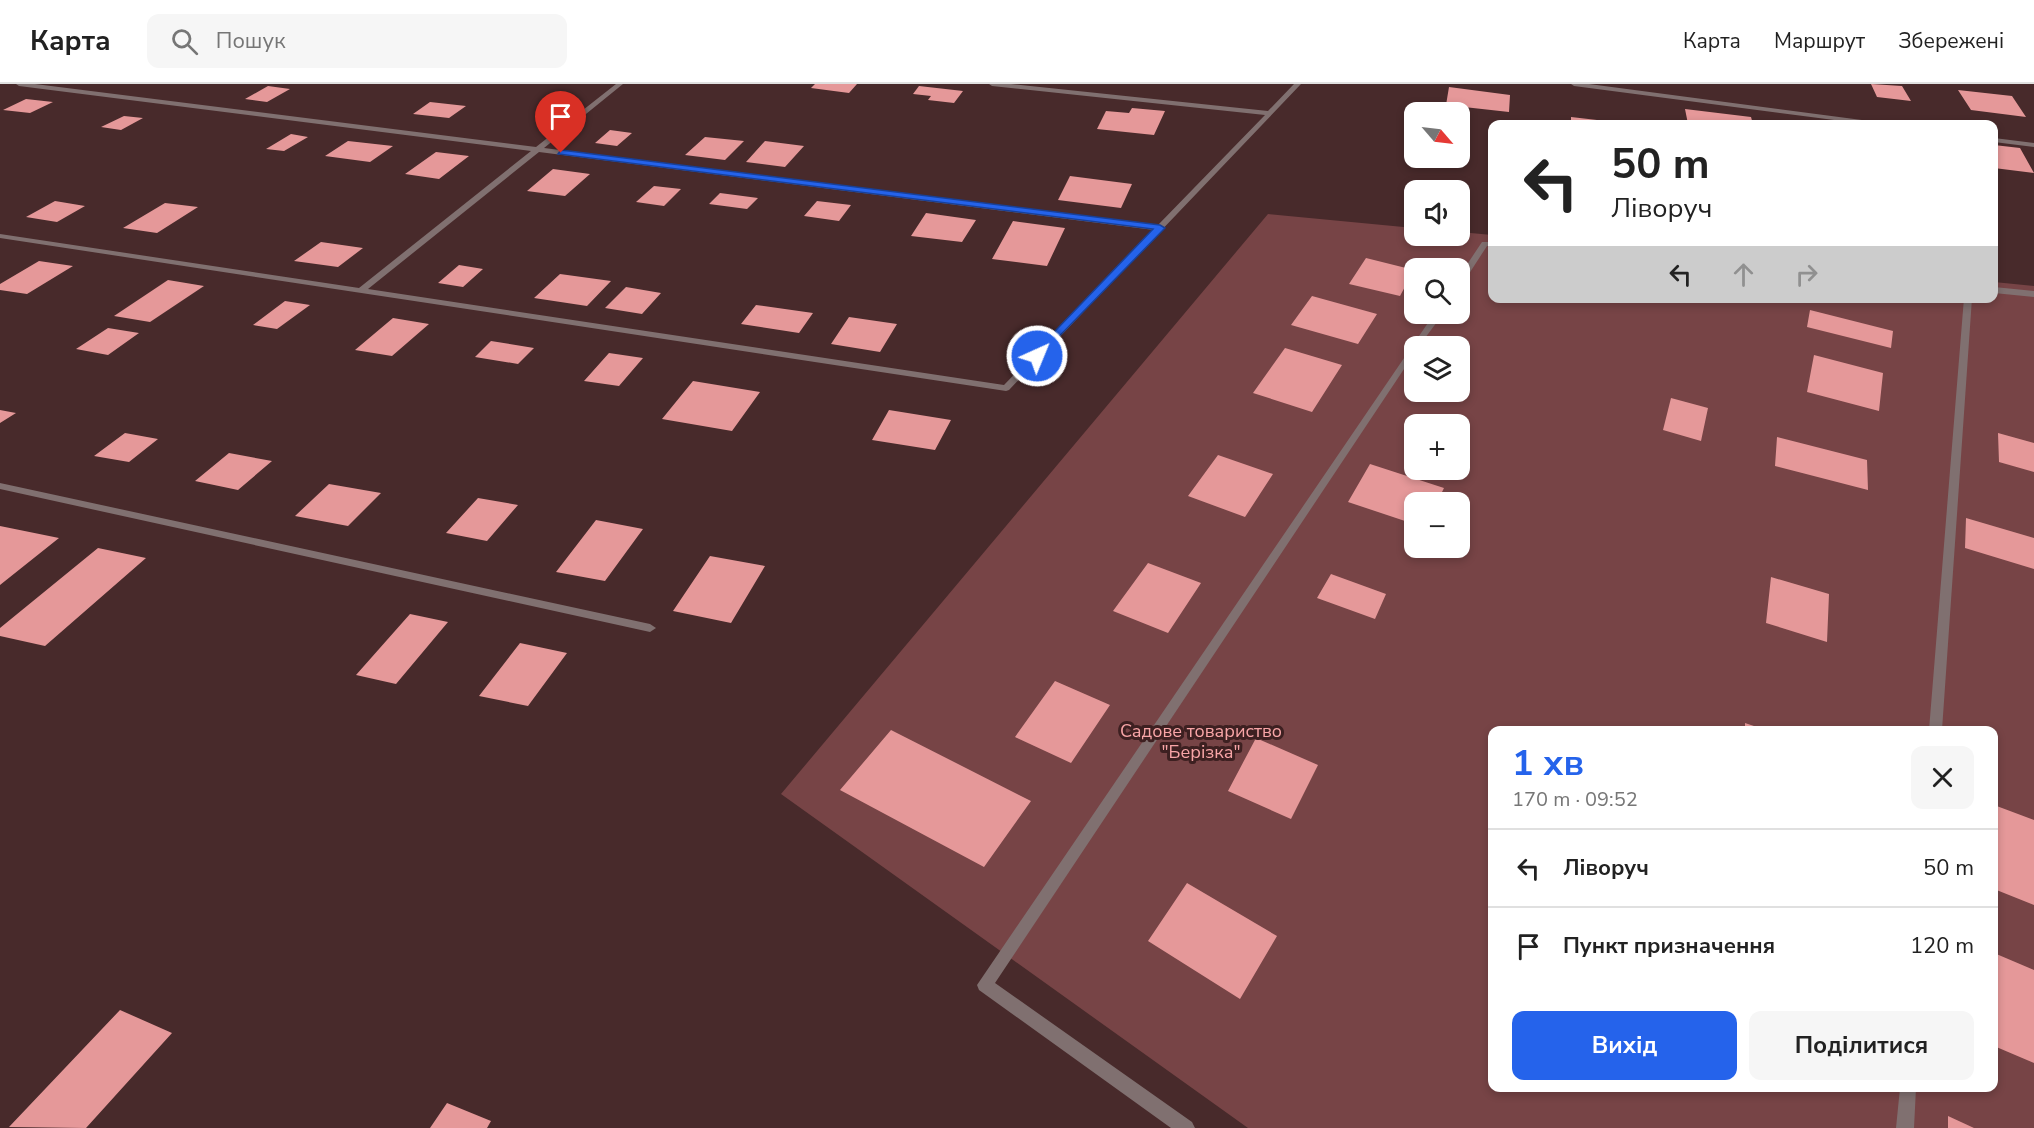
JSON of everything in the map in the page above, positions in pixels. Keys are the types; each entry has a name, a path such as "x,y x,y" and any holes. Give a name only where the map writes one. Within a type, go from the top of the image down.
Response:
{"street":[{"path":"19,84 1160,228"},
{"path":"361,290 620,84"},
{"path":"992,84 1270,113"},
{"path":"0,236 1006,388 1298,84"},
{"path":"1574,84 1847,120"},
{"path":"1998,140 2034,145"},
{"path":"1470,266 1485,244 1488,244"},
{"path":"1998,290 2034,294"},
{"path":"1935,726 1968,303"},
{"path":"1186,1128 985,985 1404,363"},
{"path":"0,486 650,627"},
{"path":"1905,1128 1908,1092"}],"green space":[{"name":"Садове товариство \"Берізка\"","path":"1268,214 1404,227 1404,246 1470,246 1470,233 1488,235 1488,303 1998,303 1998,282 2034,286 2034,1128 1248,1128 781,794"}],"building":[{"path":"815,84 857,84 849,93 811,88"},
{"path":"1871,84 1902,86 1911,101 1877,97"},
{"path":"268,86 290,89 267,102 245,99"},
{"path":"919,86 963,91 954,103 928,100 931,96 913,94"},
{"path":"1449,87 1510,95 1509,112 1470,108 1470,102 1446,102"},
{"path":"1958,90 2012,96 2026,117 1971,110"},
{"path":"26,99 53,102 30,113 3,110"},
{"path":"430,102 466,106 449,118 413,114"},
{"path":"1132,108 1165,111 1154,135 1097,129 1106,111 1129,113"},
{"path":"1685,109 1751,117 1752,120 1687,120"},
{"path":"124,116 143,118 121,130 101,127"},
{"path":"1571,117 1597,120 1571,120"},
{"path":"610,130 632,133 617,146 595,143"},
{"path":"291,134 308,137 284,151 266,149"},
{"path":"705,137 744,141 725,160 685,155"},
{"path":"348,141 393,146 370,162 325,156"},
{"path":"765,141 804,146 785,167 746,162"},
{"path":"1998,145 2020,148 2034,173 1998,168"},
{"path":"436,152 469,156 439,179 405,174"},
{"path":"553,169 590,174 565,196 527,191"},
{"path":"1070,176 1132,184 1121,208 1058,200"},
{"path":"654,186 681,189 664,206 636,202"},
{"path":"720,193 758,198 747,209 709,204"},
{"path":"55,201 85,206 57,222 26,217"},
{"path":"817,201 851,205 839,221 804,216"},
{"path":"165,203 198,207 157,233 123,228"},
{"path":"926,213 976,220 962,242 911,236"},
{"path":"1013,221 1065,228 1047,266 992,259"},
{"path":"321,242 363,248 338,267 294,261"},
{"path":"1366,258 1404,268 1404,289 1400,296 1349,284"},
{"path":"39,261 73,266 27,294 0,290 0,284"},
{"path":"459,265 483,269 463,287 438,283"},
{"path":"560,274 611,281 587,306 534,298"},
{"path":"168,280 204,286 150,322 114,316"},
{"path":"626,287 661,293 642,314 605,308"},
{"path":"1312,296 1377,314 1358,344 1291,325"},
{"path":"285,301 310,305 277,329 253,325"},
{"path":"756,305 813,313 799,333 741,324"},
{"path":"1810,310 1893,331 1891,348 1807,327"},
{"path":"849,317 897,324 880,352 831,344"},
{"path":"393,318 429,324 392,356 355,350"},
{"path":"108,328 139,333 108,355 76,349"},
{"path":"491,341 534,348 518,364 475,357"},
{"path":"1285,348 1342,365 1312,412 1253,393"},
{"path":"609,353 643,358 619,386 584,381"},
{"path":"1814,355 1883,373 1879,411 1807,392"},
{"path":"693,381 760,392 732,431 662,419"},
{"path":"1671,398 1708,408 1701,441 1663,430"},
{"path":"0,410 16,413 0,423"},
{"path":"889,410 951,420 935,450 872,440"},
{"path":"125,433 158,439 129,462 94,456"},
{"path":"1998,433 2034,443 2034,472 1999,462"},
{"path":"1777,437 1867,460 1868,490 1775,466"},
{"path":"229,453 272,461 238,490 195,481"},
{"path":"1218,455 1273,474 1245,517 1188,496"},
{"path":"1370,464 1404,475 1404,480 1419,480 1444,488 1442,492 1404,492 1404,521 1348,502"},
{"path":"329,484 381,493 348,526 295,516"},
{"path":"478,498 518,505 487,541 446,533"},
{"path":"1966,518 2034,538 2034,569 1965,548"},
{"path":"596,520 643,529 605,581 556,572"},
{"path":"0,526 59,538 0,585"},
{"path":"98,548 146,558 45,646 0,636 0,628"},
{"path":"710,556 765,566 731,623 673,611"},
{"path":"1148,563 1201,583 1168,633 1113,611"},
{"path":"1331,574 1386,594 1375,619 1317,598"},
{"path":"1771,577 1829,594 1827,642 1766,623"},
{"path":"410,614 448,622 396,684 356,675"},
{"path":"520,643 567,653 528,706 479,696"},
{"path":"1055,681 1110,705 1071,763 1015,737"},
{"path":"891,730 1031,801 984,867 840,790"},
{"path":"1256,738 1318,765 1291,819 1228,791"},
{"path":"1998,806 2034,820 2034,905 1998,891"},
{"path":"1187,883 1277,936 1240,999 1148,941"},
{"path":"1998,955 2034,970 2034,1063 1998,1048"},
{"path":"120,1010 172,1033 86,1128 9,1127"},
{"path":"447,1103 491,1121 487,1128 430,1128"},
{"path":"1948,1116 1974,1128 1948,1128"}],"route":[{"path":"561,153 1160,228 1037,356"}]}
